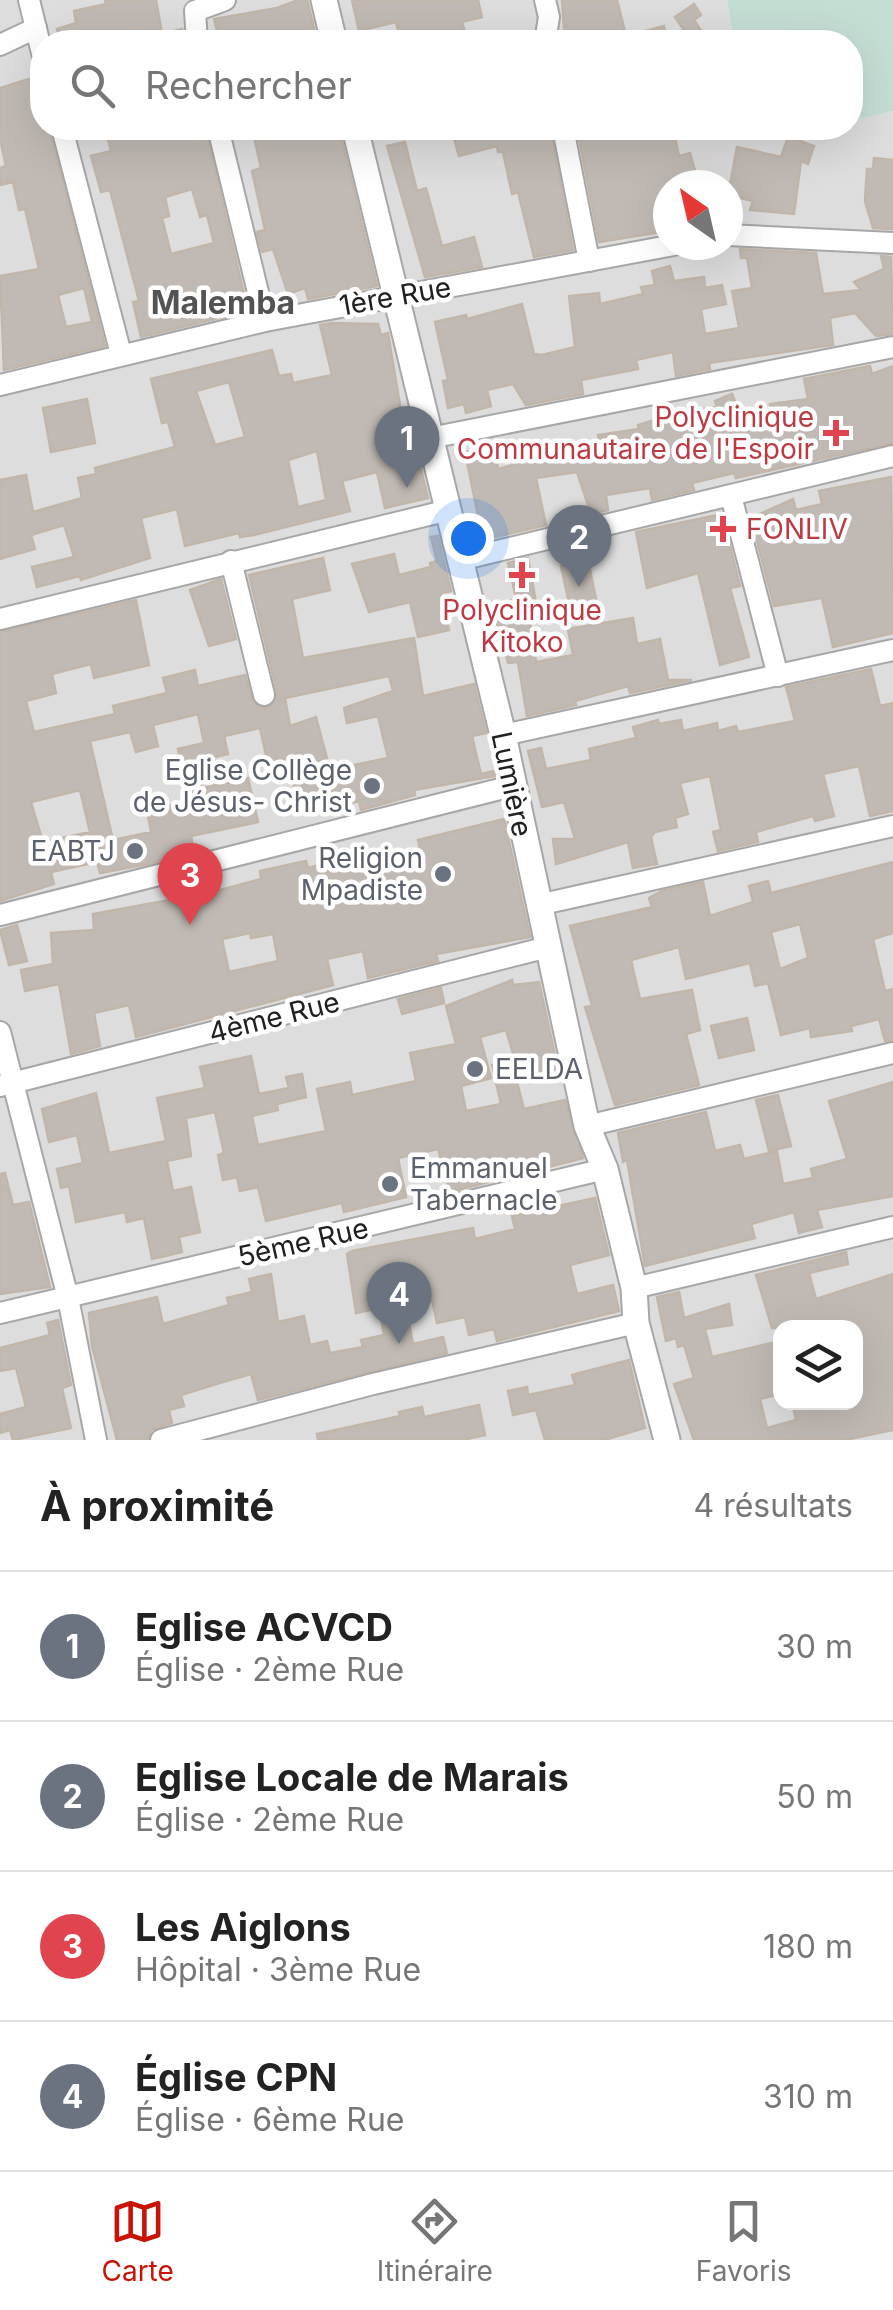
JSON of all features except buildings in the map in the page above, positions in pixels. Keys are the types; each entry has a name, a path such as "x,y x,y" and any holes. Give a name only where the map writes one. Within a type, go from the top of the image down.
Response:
{"street":[{"path":"29,0 36,28 32,30"},
{"path":"197,30 195,11 225,0"},
{"path":"324,0 331,30"},
{"path":"545,0 547,30"},
{"path":"0,44 30,31"},
{"path":"65,140 121,354"},
{"path":"221,140 266,321"},
{"name":"Lumière","path":"357,140 503,734 587,1126 605,1169 634,1288 636,1323 667,1440"},
{"path":"565,140 590,261"},
{"path":"743,237 893,243"},
{"name":"1ère Rue","path":"0,385 266,321 653,249"},
{"path":"430,438 893,347"},
{"path":"460,560 893,456"},
{"path":"731,496 778,676"},
{"path":"0,618 449,510"},
{"path":"231,560 264,695"},
{"path":"503,734 893,650"},
{"path":"0,915 512,786"},
{"path":"538,905 893,826"},
{"name":"4ème Rue","path":"6,1085 548,947"},
{"path":"0,1032 6,1085 68,1298 96,1440"},
{"path":"587,1126 893,1052"},
{"name":"5ème Rue","path":"0,1313 605,1169"},
{"path":"634,1288 893,1228"},
{"path":"162,1440 373,1384 636,1323"}],"shaded area":[{"path":"0,0 727,0 732,30 30,30 30,140 863,140 863,118 893,111 893,1440 0,1440"}],"green space":[{"path":"727,0 893,0 893,111 863,118 863,30 732,30"}],"place":[{"name":"Polyclinique Communautaire de l'Espoir","path":"836,433"},
{"name":"Eglise ACVCD","path":"407,488"},
{"name":"FONLIV","path":"723,529"},
{"name":"Polyclinique Kitoko","path":"522,575"},
{"name":"Eglise Locale de Marais","path":"579,587"},
{"name":"Eglise Collège de Jésus- Christ","path":"372,786"},
{"name":"EABTJ","path":"135,851"},
{"name":"Religion Mpadiste","path":"443,874"},
{"name":"Les Aiglons","path":"190,925"},
{"name":"EELDA","path":"475,1069"},
{"name":"Emmanuel Tabernacle","path":"390,1184"},
{"name":"Église CPN","path":"399,1344"}],"district":[{"name":"Malemba","path":"223,302"}]}
